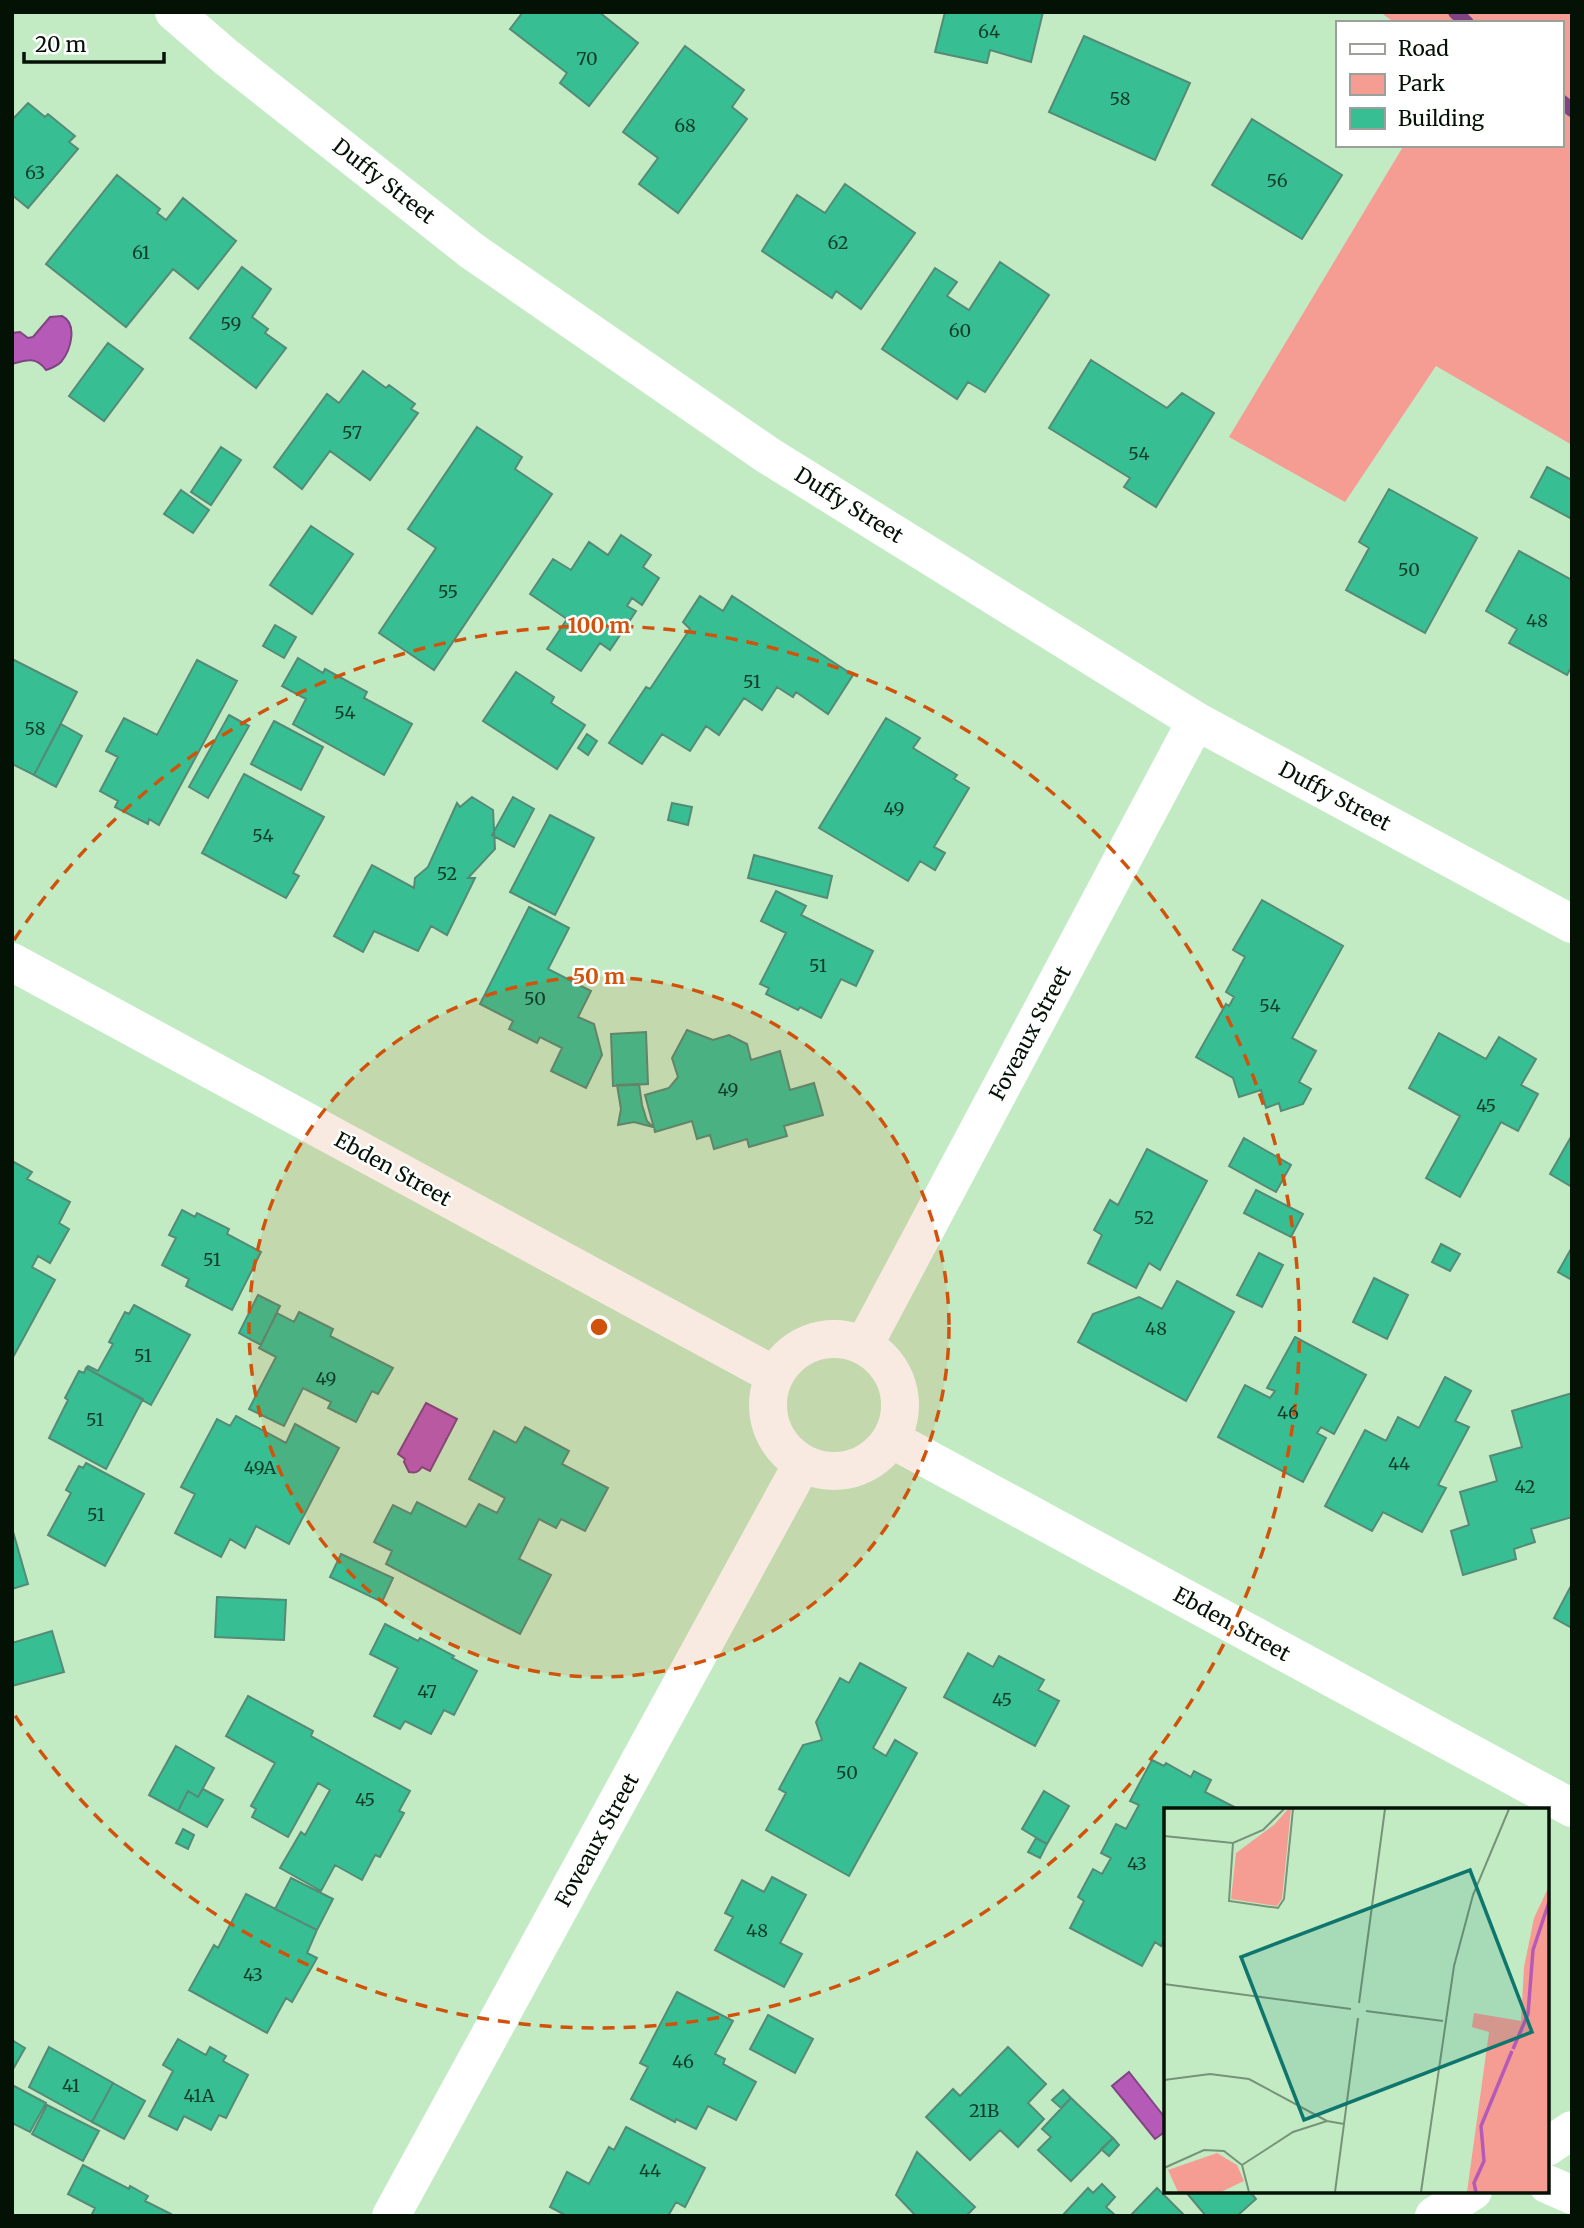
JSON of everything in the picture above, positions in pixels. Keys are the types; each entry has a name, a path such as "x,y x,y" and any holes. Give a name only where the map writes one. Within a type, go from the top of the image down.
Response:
{"street":[{"name":"Duffy Street","path":"174,12 226,57 472,251 769,456 1196,720 1572,924"},
{"name":"Foveaux Street","path":"864,1345 1196,720"},
{"name":"Ebden Street","path":"12,962 774,1375"},
{"path":"823,1339 844,1339 864,1345 882,1358 894,1376 901,1397 899,1418 891,1439 879,1455 851,1469 821,1471 802,1464 783,1447 770,1425 767,1409 774,1375 787,1358 803,1345 823,1339"},
{"name":"Ebden Street","path":"891,1439 1572,1808"},
{"name":"Foveaux Street","path":"391,2216 802,1464"},
{"path":"1549,2146 1572,2130"},
{"path":"1549,2185 1572,2194"},
{"path":"1434,2216 1470,2193"}],"green space":[{"path":"1380,12 1572,12 1572,445 1436,366 1345,502 1229,437 1403,147 1563,147 1563,21 1392,21"}],"shaded area":[{"path":"62,316 70,325 71,338 68,351 61,362 46,370 35,361 26,360 12,364 12,333 20,332 28,338 33,337 50,317"},
{"path":"426,1403 457,1419 430,1471 422,1467 416,1472 409,1472 405,1459 398,1454"},
{"path":"1129,2072 1164,2116 1164,2132 1155,2139 1112,2086"}],"building":[{"path":"523,12 599,12 638,43 589,106 560,83 567,73 510,29"},
{"path":"945,12 1043,12 1031,62 990,50 987,63 935,52"},
{"path":"1084,36 1190,83 1155,160 1049,112"},
{"path":"685,46 744,90 732,107 747,119 678,213 639,184 658,158 623,132"},
{"path":"28,103 45,117 48,114 75,136 69,142 78,149 28,208 12,195 12,120"},
{"path":"1252,119 1342,175 1302,239 1212,185"},
{"path":"117,175 160,209 157,213 166,220 183,198 236,241 198,289 173,269 126,327 46,264"},
{"path":"845,184 915,233 861,309 836,291 832,298 762,251 797,195 825,213"},
{"path":"1000,262 1049,295 985,392 968,382 957,399 882,349 935,268 957,282 947,296 969,310"},
{"path":"242,267 271,289 252,317 268,329 265,333 286,348 256,388 190,338"},
{"path":"108,343 143,369 104,421 69,396"},
{"path":"1091,360 1167,408 1182,393 1214,413 1156,507 1124,487 1130,478 1049,428"},
{"path":"363,371 386,388 389,385 415,404 411,409 418,413 370,480 330,451 302,489 274,467 327,394 339,403"},
{"path":"477,427 522,457 515,469 552,494 434,670 379,633 436,548 408,529"},
{"path":"221,447 241,460 211,505 191,492"},
{"path":"1547,467 1572,480 1572,519 1531,497"},
{"path":"1389,489 1477,538 1425,633 1346,590 1369,548 1359,542"},
{"path":"181,490 209,510 193,533 164,514"},
{"path":"311,526 353,554 312,614 270,585"},
{"path":"621,535 651,555 643,567 659,578 642,605 632,598 627,606 636,611 610,650 600,643 581,671 547,649 567,619 530,594 553,559 571,570 589,542 608,555"},
{"path":"1519,551 1572,580 1572,666 1567,675 1509,643 1517,629 1486,611"},
{"path":"700,596 723,611 732,596 853,675 828,714 796,692 793,697 777,687 762,710 744,698 719,735 706,726 690,751 662,734 642,764 609,743 646,687 650,689 690,629 683,622"},
{"path":"275,625 296,637 284,658 263,646"},
{"path":"298,658 323,673 325,669 367,692 364,698 412,724 384,775 293,724 306,699 282,686"},
{"path":"12,659 77,692 34,775 12,764"},
{"path":"197,660 237,681 159,825 149,819 148,824 115,807 118,801 100,791 118,757 106,751 124,718 157,735"},
{"path":"516,672 554,697 551,703 585,725 557,769 483,721"},
{"path":"229,715 249,726 208,798 189,787"},
{"path":"886,718 920,738 913,748 957,775 954,779 969,788 934,847 945,853 935,870 920,861 908,881 819,828"},
{"path":"274,721 323,747 301,790 251,764"},
{"path":"61,724 82,736 56,787 34,775"},
{"path":"587,734 597,741 588,755 578,748"},
{"path":"244,774 324,817 293,873 299,876 286,898 202,853"},
{"path":"472,797 493,810 495,849 468,878 475,878 447,935 431,926 418,951 374,931 363,952 334,936 372,865 414,888 415,878 428,867 457,803 460,807"},
{"path":"513,797 534,809 514,847 492,835"},
{"path":"672,803 692,807 688,825 668,820"},
{"path":"550,815 594,838 555,915 510,892"},
{"path":"754,855 832,876 827,898 748,878"},
{"path":"776,891 806,906 801,915 873,951 856,986 841,979 821,1018 766,994 769,988 760,984 786,933 761,921"},
{"path":"1262,900 1343,946 1292,1038 1316,1051 1299,1082 1311,1089 1303,1104 1281,1111 1279,1103 1266,1108 1261,1090 1239,1097 1233,1078 1196,1057 1226,1004 1229,1006 1234,997 1226,992 1245,957 1233,950"},
{"path":"529,907 569,928 548,969 591,991 578,1017 594,1024 602,1055 586,1088 551,1071 562,1048 540,1037 537,1043 509,1029 513,1021 480,1004"},
{"path":"687,1030 713,1040 729,1035 747,1044 751,1060 780,1051 790,1090 814,1083 823,1115 784,1126 787,1136 749,1147 747,1139 714,1149 710,1135 697,1139 692,1121 655,1132 645,1095 669,1088 678,1077 672,1058"},
{"path":"646,1032 648,1084 613,1086 611,1034"},
{"path":"1439,1033 1486,1059 1499,1037 1536,1059 1521,1085 1538,1094 1518,1131 1501,1122 1460,1197 1426,1178 1460,1116 1409,1088"},
{"path":"639,1084 647,1121 653,1127 634,1122 618,1125 621,1109 617,1085"},
{"path":"1572,1135 1572,1187 1550,1174"},
{"path":"1244,1138 1291,1165 1276,1192 1229,1166"},
{"path":"1147,1149 1207,1181 1160,1270 1149,1263 1136,1288 1088,1263 1102,1235 1094,1230 1110,1200 1118,1205"},
{"path":"12,1161 32,1172 27,1179 70,1202 59,1223 69,1229 50,1263 38,1256 32,1267 55,1280 12,1359"},
{"path":"1256,1190 1303,1214 1291,1237 1244,1213"},
{"path":"182,1210 195,1217 197,1213 229,1229 227,1234 261,1252 232,1310 186,1286 189,1279 162,1265 176,1238 169,1235"},
{"path":"1441,1244 1460,1254 1450,1271 1432,1262"},
{"path":"1572,1247 1572,1280 1558,1272"},
{"path":"1259,1253 1283,1265 1262,1307 1237,1295"},
{"path":"1374,1278 1408,1295 1387,1339 1353,1322"},
{"path":"1177,1281 1234,1312 1186,1401 1078,1342 1093,1314 1139,1297 1162,1309"},
{"path":"258,1295 280,1306 261,1345 239,1333"},
{"path":"134,1305 190,1335 151,1405 86,1368 88,1366 98,1371 113,1344 109,1342 125,1312 129,1314"},
{"path":"299,1312 333,1329 330,1336 393,1368 378,1394 372,1391 356,1422 328,1408 331,1402 303,1388 284,1426 249,1409 276,1357 259,1348 277,1313 294,1322"},
{"path":"1295,1337 1366,1375 1334,1434 1321,1427 1317,1433 1326,1438 1303,1482 1218,1437 1245,1385 1270,1398 1275,1391 1267,1388"},
{"path":"86,1368 143,1399 106,1469 49,1438 79,1371 84,1373"},
{"path":"1445,1377 1471,1391 1455,1421 1469,1427 1438,1485 1446,1488 1422,1532 1383,1512 1372,1531 1325,1506 1365,1430 1386,1441 1398,1417 1419,1428"},
{"path":"1572,1393 1572,1517 1531,1529 1535,1542 1514,1549 1516,1559 1463,1575 1451,1531 1469,1525 1460,1492 1497,1481 1490,1456 1522,1447 1512,1411"},
{"path":"236,1416 286,1443 295,1424 339,1448 289,1544 256,1526 245,1548 230,1539 221,1557 175,1533 195,1494 181,1487 217,1419 230,1426"},
{"path":"525,1427 569,1451 562,1464 608,1488 585,1531 561,1519 556,1528 539,1519 519,1559 551,1575 520,1634 386,1564 392,1551 374,1542 393,1505 411,1514 417,1502 466,1527 479,1504 497,1513 505,1498 469,1479 494,1431 516,1443"},
{"path":"86,1463 144,1494 105,1566 48,1535 71,1493 66,1490 79,1466 83,1468"},
{"path":"12,1528 28,1584 12,1589"},
{"path":"341,1554 393,1578 382,1602 330,1577"},
{"path":"1572,1584 1572,1628 1554,1618"},
{"path":"217,1597 286,1600 284,1640 215,1637"},
{"path":"385,1624 418,1641 420,1638 477,1671 454,1715 444,1710 431,1734 405,1721 400,1729 374,1716 398,1668 370,1654"},
{"path":"52,1631 64,1672 12,1686 12,1643"},
{"path":"968,1653 993,1667 999,1656 1044,1680 1038,1690 1059,1701 1035,1746 944,1697"},
{"path":"860,1663 906,1688 873,1748 886,1756 895,1740 917,1753 849,1876 766,1830 786,1793 779,1789 803,1745 822,1740 816,1722 840,1678 849,1683"},
{"path":"248,1696 313,1731 311,1736 410,1791 399,1811 404,1813 380,1857 375,1855 362,1880 335,1865 321,1891 280,1868 301,1832 305,1835 330,1790 318,1783 288,1837 252,1817 256,1809 251,1806 275,1763 226,1736"},
{"path":"176,1746 214,1768 198,1797 188,1791 178,1811 149,1795"},
{"path":"1152,1760 1164,1766 1166,1763 1191,1777 1194,1771 1211,1780 1205,1792 1236,1808 1164,1808 1164,1941 1161,1946 1155,1942 1142,1966 1070,1928 1084,1901 1078,1897 1093,1869 1102,1874 1111,1858 1101,1853 1116,1824 1126,1829 1139,1805 1130,1801"},
{"path":"203,1789 223,1800 207,1827 178,1811 188,1791 198,1797"},
{"path":"1044,1791 1069,1806 1047,1844 1022,1829"},
{"path":"183,1829 194,1835 188,1849 176,1843"},
{"path":"1036,1838 1047,1844 1040,1858 1028,1852"},
{"path":"772,1877 806,1895 780,1943 802,1954 784,1987 715,1950 733,1917 725,1913 742,1880 764,1892"},
{"path":"291,1878 333,1899 317,1930 275,1909"},
{"path":"246,1894 317,1930 307,1953 317,1958 292,2002 286,1998 267,2033 189,1990 214,1945 218,1948"},
{"path":"677,1992 733,2021 715,2054 725,2059 723,2064 756,2082 736,2120 708,2106 696,2129 676,2119 675,2122 631,2099 648,2067 640,2063"},
{"path":"768,2015 813,2039 795,2073 750,2049"},
{"path":"178,2039 206,2055 210,2047 226,2056 223,2061 248,2075 226,2118 219,2115 211,2130 184,2116 177,2130 149,2116 173,2071 163,2065"},
{"path":"12,2040 25,2048 12,2071"},
{"path":"49,2047 113,2083 92,2122 29,2087"},
{"path":"1008,2047 1046,2084 1028,2103 1044,2119 1018,2147 1000,2130 970,2160 926,2117 953,2089 960,2096"},
{"path":"113,2083 145,2101 124,2139 92,2122"},
{"path":"12,2085 46,2103 30,2132 12,2123"},
{"path":"1063,2090 1071,2098 1061,2108 1052,2100"},
{"path":"1071,2098 1113,2138 1071,2181 1038,2150 1051,2137 1042,2129"},
{"path":"47,2105 99,2131 83,2161 32,2134"},
{"path":"626,2127 705,2168 685,2207 676,2202 668,2216 567,2216 550,2207 567,2172 589,2184 609,2147 614,2150"},
{"path":"1113,2138 1119,2145 1109,2156 1101,2149"},
{"path":"917,2152 975,2207 966,2216 916,2216 896,2195"},
{"path":"83,2165 148,2196 145,2201 171,2214 170,2216 91,2216 95,2208 68,2194"},
{"path":"1102,2184 1115,2197 1106,2207 1116,2216 1062,2216 1088,2188 1093,2193"},
{"path":"1157,2188 1185,2216 1130,2216"},
{"path":"1187,2193 1251,2193 1256,2199 1237,2216 1206,2216"}],"waterway":[{"path":"1455,12 1465,21"},
{"path":"1563,103 1572,110"}]}
